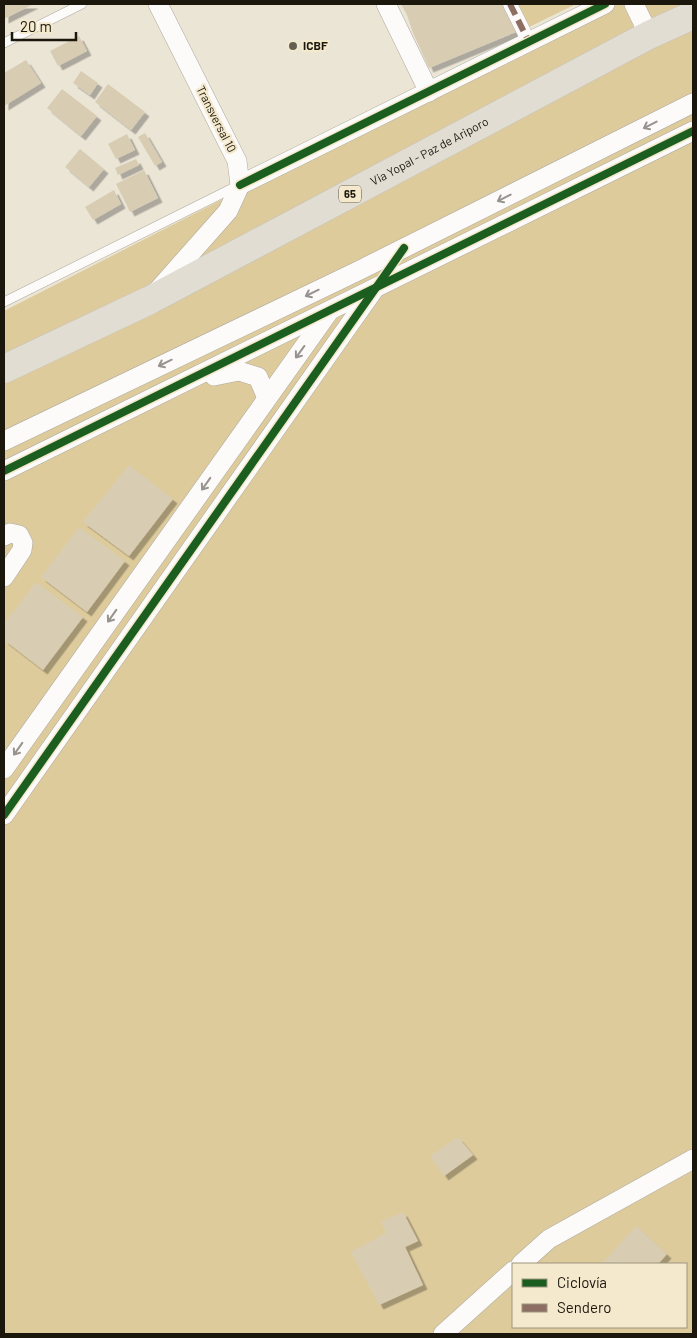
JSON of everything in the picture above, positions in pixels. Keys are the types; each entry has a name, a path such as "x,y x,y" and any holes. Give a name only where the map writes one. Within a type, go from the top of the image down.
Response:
{"main road":[{"name":"Via Yopal - Paz de Ariporo","path":"4,369 150,300 649,35 693,15"}],"street":[{"name":"Transversal 10","path":"158,4 237,161 240,185"},
{"path":"386,4 429,92"},
{"path":"510,4 529,42"},
{"path":"150,300 228,211 240,185 605,4"},
{"path":"634,4 649,35"},
{"path":"4,441 360,270 693,103"},
{"path":"4,471 693,131"},
{"path":"4,815 404,248"},
{"path":"4,768 360,270"},
{"path":"188,381 240,371 258,376 267,398"},
{"path":"4,536 10,533 19,535 23,543 22,550 4,577"},
{"path":"522,1263 549,1239 693,1159"},
{"path":"443,1334 512,1272"}],"lane":[{"path":"4,43 82,4"},
{"path":"4,302 240,185"}],"shaded area":[{"path":"507,4 576,4 521,31"},
{"path":"614,4 693,4 693,1334 4,1334 4,311 229,196"}],"building":[{"path":"4,4 34,4 4,19"},
{"path":"401,4 504,4 516,32 429,68"},
{"path":"79,36 87,51 58,66 50,51"},
{"path":"26,60 41,83 4,106 4,73"},
{"path":"81,71 98,83 90,95 73,83"},
{"path":"108,84 145,112 131,130 95,102"},
{"path":"62,89 97,116 81,136 47,108"},
{"path":"145,133 162,162 155,166 138,137"},
{"path":"127,134 135,150 116,159 108,144"},
{"path":"80,149 104,169 89,187 65,167"},
{"path":"136,159 139,165 118,175 115,168"},
{"path":"144,170 158,198 130,212 116,184"},
{"path":"114,190 121,204 93,220 85,207"},
{"path":"129,465 173,499 129,556 83,522"},
{"path":"79,527 125,561 87,612 41,577"},
{"path":"36,582 83,617 43,670 4,640 4,624"},
{"path":"458,1137 473,1155 444,1176 430,1156"},
{"path":"403,1212 418,1241 405,1247 423,1285 379,1305 351,1252 386,1233 381,1222"},
{"path":"636,1226 667,1254 659,1263 603,1263"}],"marked path":[{"path":"510,4 529,42"}],"cycle path":[{"path":"240,185 605,4"},
{"path":"4,471 693,131"},
{"path":"4,815 404,248"}],"place":[{"name":"ICBF","path":"293,46"}]}
